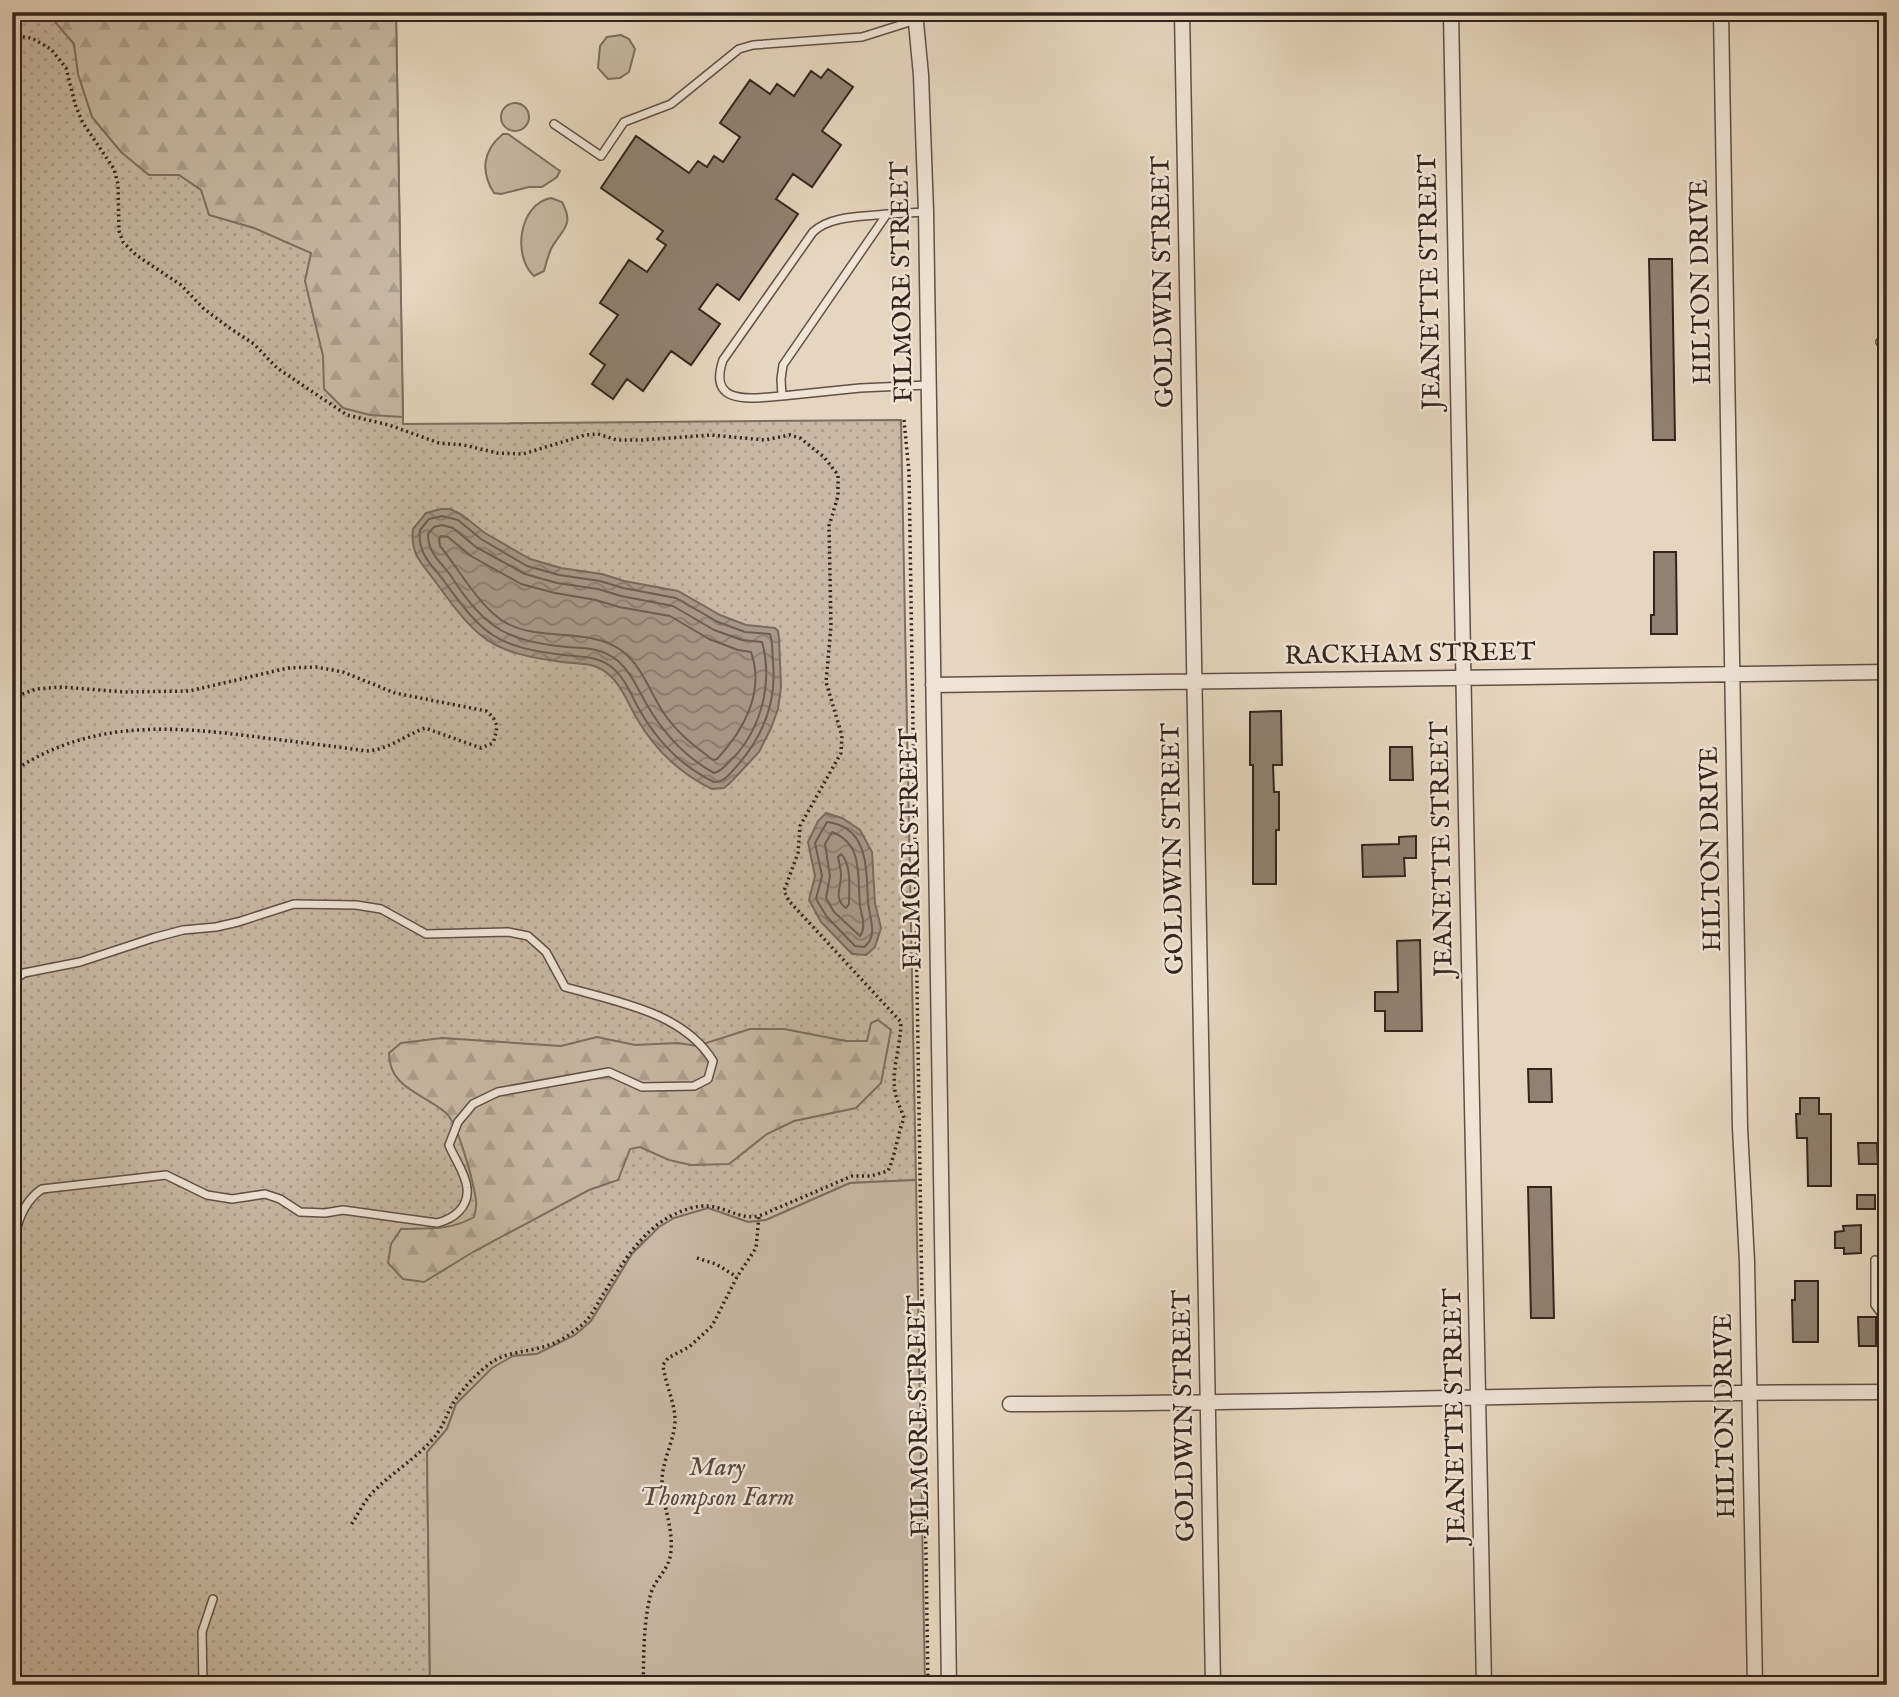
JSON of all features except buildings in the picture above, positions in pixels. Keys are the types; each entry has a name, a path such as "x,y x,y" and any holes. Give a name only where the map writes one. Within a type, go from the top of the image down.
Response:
{"street":[{"name":"GOLDWIN STREET","path":"1182,12 1213,1685"},
{"name":"JEANETTE STREET","path":"1451,12 1455,353 1480,1398 1484,1685"},
{"name":"HILTON DRIVE","path":"1721,12 1740,1128 1750,1392 1755,1685"},
{"name":"FILMORE STREET","path":"916,16 926,212 949,1685"},
{"name":"RACKHAM STREET","path":"933,685 1887,672"},
{"path":"1010,1404 1209,1404 1750,1392 1887,1392"}],"lane":[{"path":"554,124 601,156 624,122 671,104 739,49 753,45 862,37 916,16"},
{"path":"926,212 832,220 820,225 723,360 718,375 719,384 726,392 739,399 928,385"},
{"path":"782,396 783,365 887,214"},
{"path":"12,981 24,973 80,962 183,930 238,922 294,904 356,905 380,909 426,934 508,932 528,936 546,953 565,987 648,1010 703,1045 713,1062 708,1079 694,1086 642,1087 609,1072 498,1092 473,1104 458,1122 449,1145 467,1187 464,1205 452,1220 437,1223 343,1210 325,1213 300,1212 280,1199 265,1194 232,1199 207,1195 166,1175 43,1189 30,1197 14,1243 12,1310"},
{"path":"1875,1260 1875,1305 1887,1321"},
{"path":"203,1685 202,1632 213,1599"}],"path":[{"path":"12,35 32,38 51,49 66,68 83,123 114,169 118,184 119,231 122,242 136,255 181,285 219,321 254,344 276,368 347,415 389,425 439,443 464,445 498,453 523,454 585,435 617,440 711,435 765,440 790,435 800,438 824,457 838,475 838,496 829,526 831,626 826,682 842,736 841,753 800,826 798,853 785,891 789,901 901,1022 901,1044 894,1071 896,1096 904,1118 897,1135 895,1156 888,1171 872,1176 852,1176 760,1216 747,1218 709,1204 688,1209 665,1220 635,1245 587,1320 572,1334 545,1347 516,1352 492,1362 455,1401 445,1423 432,1440 413,1460 372,1492 351,1525"},
{"path":"904,420 909,472 928,1685"},
{"path":"12,698 36,689 62,687 125,692 189,691 288,668 316,667 343,672 395,693 486,711 495,718 498,730 493,743 481,748 425,729 379,751 216,731 153,729 115,732 82,737 49,750 12,772"},
{"path":"643,1685 648,1606 652,1589 667,1568 671,1551 670,1522 663,1506 662,1479 676,1419 663,1365 668,1358 689,1348 712,1326 737,1277 756,1248 760,1216"},
{"path":"697,1258 716,1264 737,1277"}],"green space":[{"path":"396,14 403,424 901,420 916,1180 850,1183 766,1220 748,1222 708,1208 645,1240 632,1254 591,1321 576,1335 537,1354 513,1356 456,1404 447,1429 427,1452 430,1685 12,1685 12,16"},
{"path":"396,14 403,417 370,415 343,408 324,389 323,356 305,281 311,253 254,228 209,215 201,190 179,175 149,175 121,152 92,117 78,74 74,44 50,16"},
{"path":"621,35 629,39 635,49 629,72 620,78 608,79 598,68 600,46 607,37"},
{"path":"515,103 525,107 529,117 525,127 515,131 505,127 501,117 505,107"},
{"path":"503,134 508,134 560,171 557,177 542,187 494,193 485,169 486,161 491,147"},
{"path":"551,198 562,202 566,210 566,227 551,249 544,271 534,276 523,256 522,232 532,210 540,202"},
{"path":"878,1020 891,1030 881,1083 856,1108 794,1121 767,1134 729,1164 691,1165 669,1160 640,1147 630,1149 618,1180 589,1190 473,1252 424,1282 403,1279 388,1263 391,1244 401,1229 456,1225 474,1217 476,1205 465,1154 451,1119 437,1106 401,1083 395,1075 389,1053 401,1043 442,1038 561,1046 597,1037 635,1045 678,1043 697,1046 750,1029 784,1029 846,1041 867,1041 871,1023"},
{"name":"Mary Thompson Farm","path":"916,1180 925,1685 430,1685 427,1452 447,1429 456,1404 492,1368 513,1356 537,1354 575,1335 591,1321 632,1254 659,1227 674,1218 708,1208 748,1222 766,1220 850,1183"}],"water":[{"path":"450,509 461,514 485,533 530,559 561,568 678,591 720,615 746,625 775,628 779,638 781,687 778,709 759,752 724,788 712,789 678,768 659,750 643,729 617,683 602,669 586,664 518,654 488,641 464,619 422,565 416,553 413,529 426,513"},
{"path":"826,813 842,818 860,830 872,852 875,903 881,928 875,947 866,955 852,954 821,922 809,900 815,876 808,842 818,821"}]}
